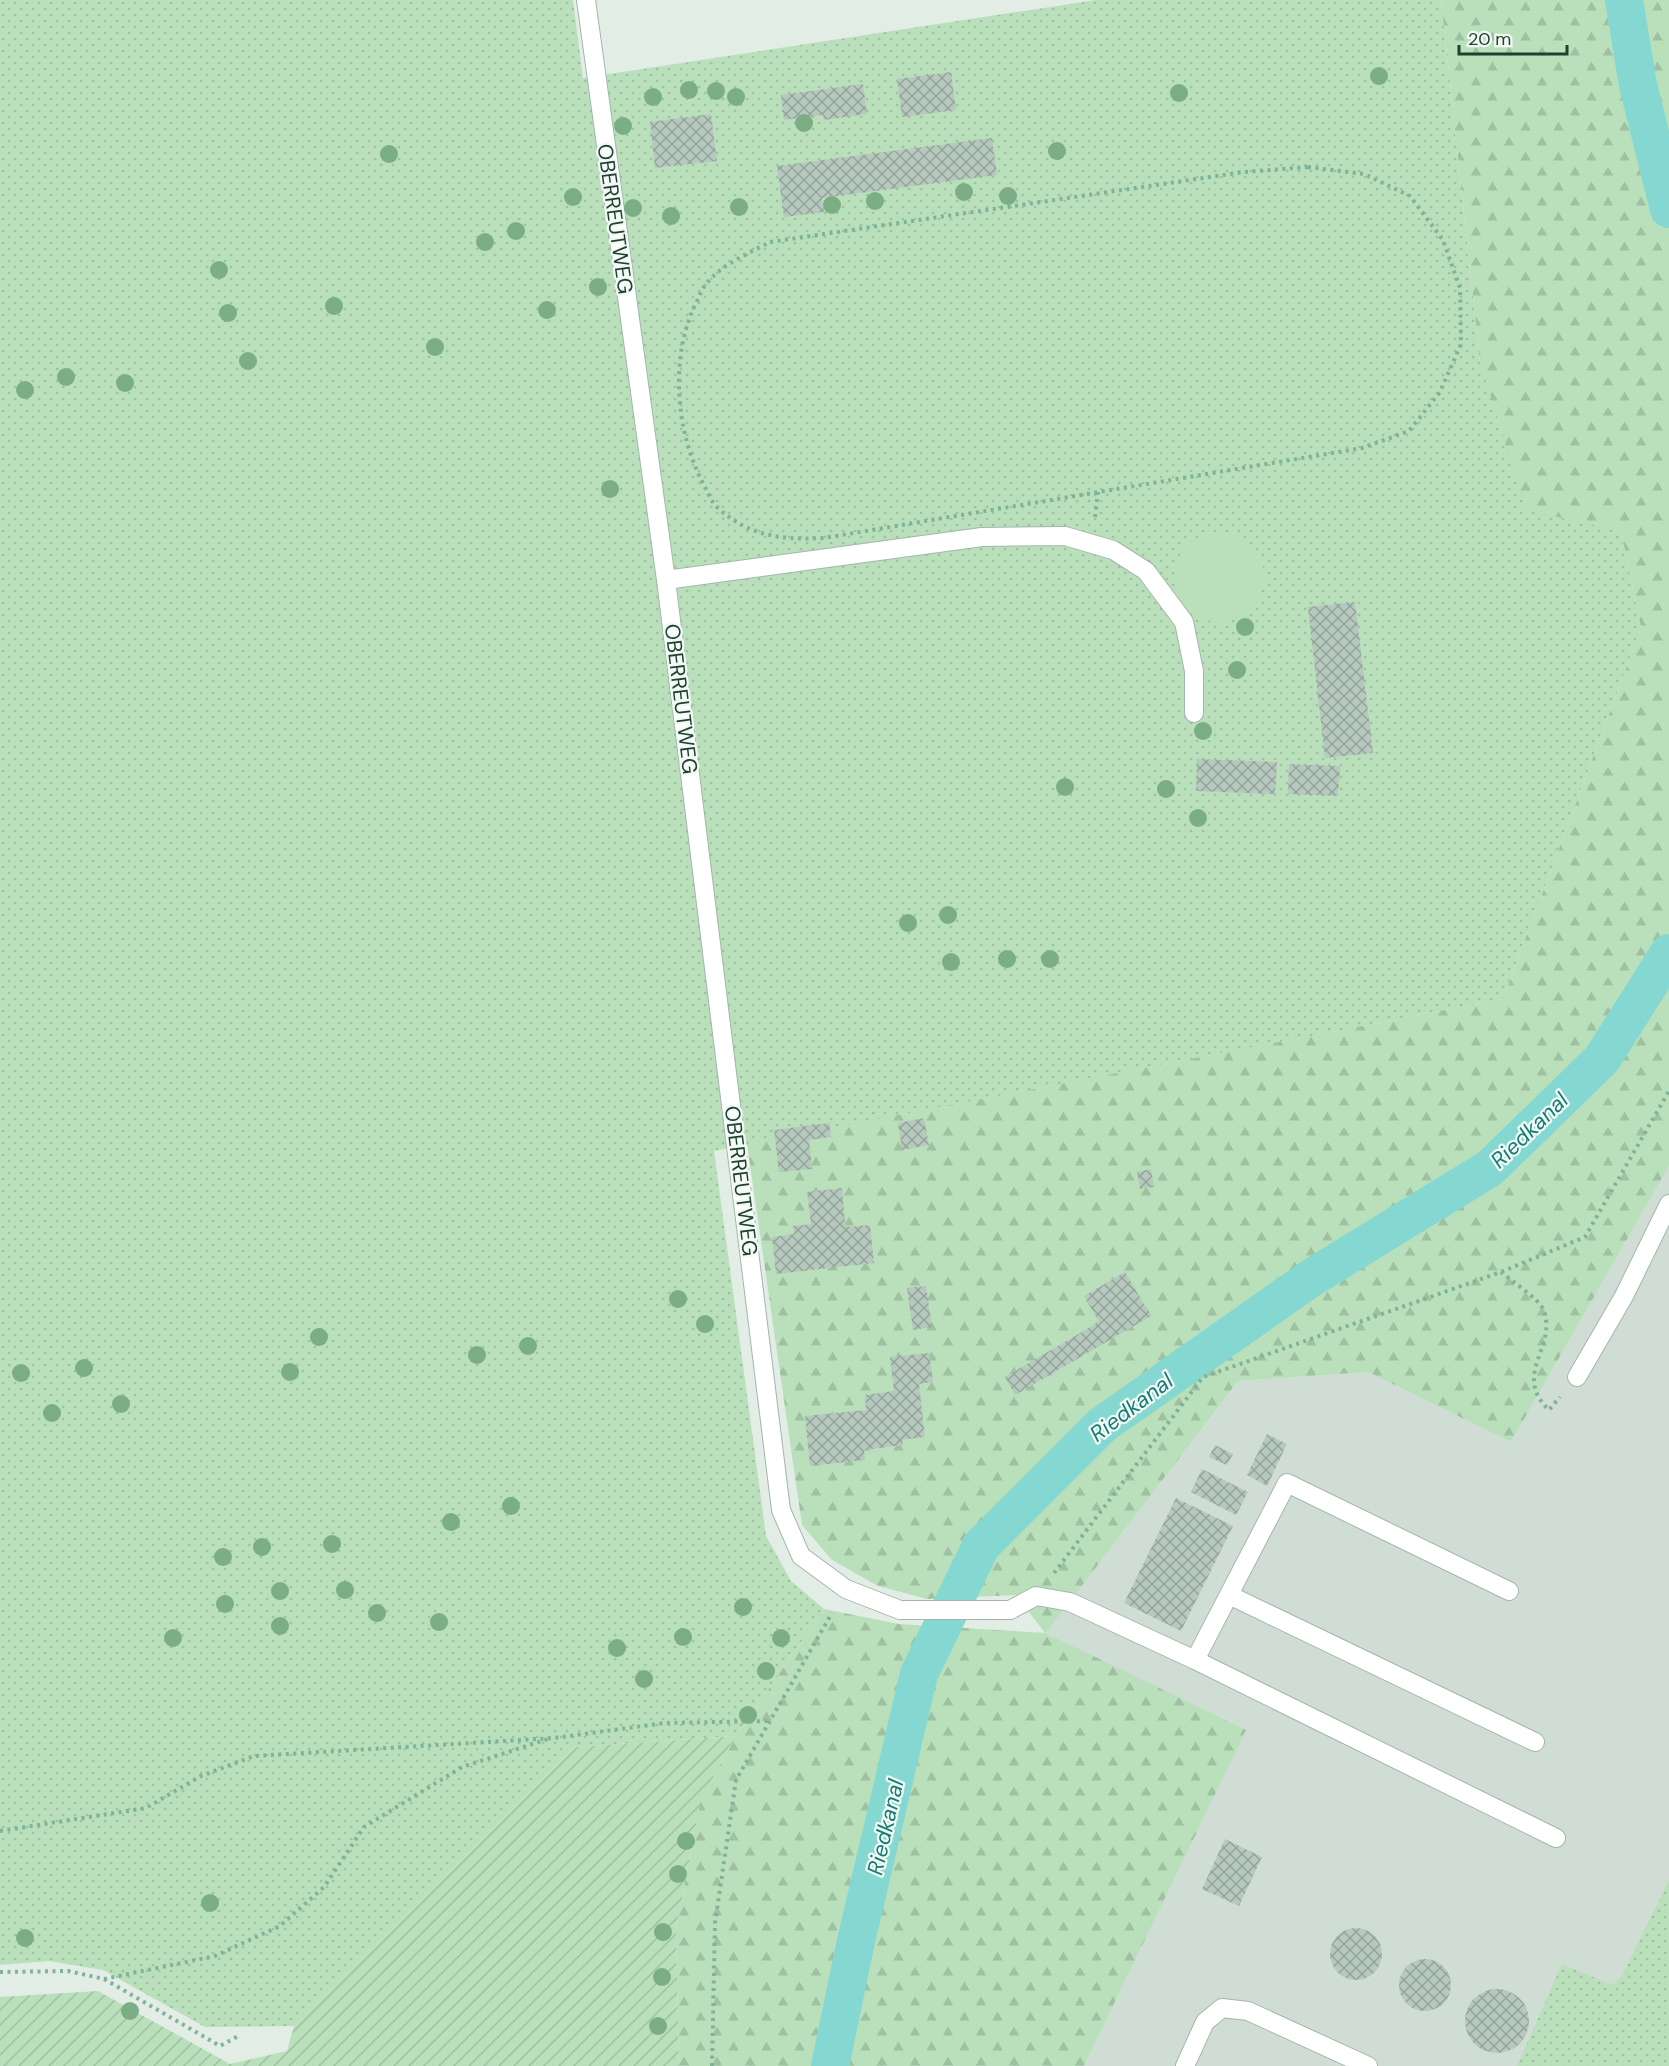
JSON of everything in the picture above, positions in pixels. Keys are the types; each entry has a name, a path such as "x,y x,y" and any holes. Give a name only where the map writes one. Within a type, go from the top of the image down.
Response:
{"lane":[{"name":"OBERREUTWEG","path":"586,0 666,580 782,1510 801,1556 846,1589 900,1610 1010,1610 1036,1596"},
{"path":"666,580 982,537 1065,536 1113,550 1146,571 1184,622 1194,671 1194,713"},
{"path":"1577,1377 1624,1296 1669,1204"},
{"path":"1195,1660 1287,1483 1509,1591"},
{"path":"1228,1595 1535,1742"},
{"path":"1036,1596 1070,1602 1195,1660 1556,1838"},
{"path":"1185,2066 1205,2022 1222,2008 1248,2011 1368,2066"}],"path":[{"path":"1308,167 1364,174 1410,196 1443,240 1460,288 1461,344 1440,392 1409,431 1362,448 835,536 787,539 746,528 716,507 694,469 682,418 679,371 686,324 705,284 738,260 770,242 1244,172 1308,167"},
{"path":"1036,1596 1203,1377 1501,1272 1585,1237 1669,1091"},
{"path":"1501,1272 1543,1308 1546,1328 1532,1386 1538,1400 1549,1410 1577,1377"},
{"path":"712,2066 715,1923 736,1780 846,1589"},
{"path":"0,1832 146,1808 201,1776 254,1756 554,1738 665,1723 770,1721"},
{"path":"104,1979 215,1956 280,1926 324,1887 364,1827 462,1767 554,1738"},
{"path":"0,1972 68,1971 104,1979 220,2046 240,2035"}],"shaded area":[{"path":"1669,1166 1669,2066 1084,2066 1245,1731 1046,1633 1238,1381 1368,1372 1511,1442"}],"green space":[{"path":"0,0 573,0 583,78 1096,0 1441,0 1480,362 1621,531 1641,628 1503,999 714,1151 766,1536 791,1581 824,1609 736,1736 574,1747 294,2026 205,2027 103,1970 49,1961 0,1965"},
{"path":"1441,0 1669,0 1669,1166 1511,1442 1368,1372 1238,1381 1046,1633 1246,1730 1084,2066 679,2066 676,1929 701,1798 736,1736 824,1609 899,1624 1045,1633 1016,1595 927,1599 878,1586 832,1560 802,1525 747,1144 1503,999 1641,628 1621,531 1526,510 1480,362"},
{"path":"1219,532 1236,535 1251,545 1261,560 1264,577 1261,594 1251,609 1236,619 1219,622 1202,619 1187,609 1177,594 1174,577 1177,560 1187,545 1202,535"},
{"path":"736,1736 701,1799 676,1929 679,2066 0,2066 0,1997 98,1991 230,2064 287,2051 294,2026 574,1747"},
{"path":"1669,1880 1669,2066 1517,2066 1562,1964 1612,1985 1622,1976"}],"building":[{"path":"951,72 956,110 902,117 897,79"},
{"path":"863,84 867,114 824,120 823,115 784,120 781,95"},
{"path":"711,114 717,161 655,168 650,122"},
{"path":"992,138 997,175 822,198 824,212 784,217 777,166"},
{"path":"1355,602 1373,753 1325,758 1308,607"},
{"path":"1197,759 1277,762 1275,794 1196,791"},
{"path":"1289,764 1340,766 1338,796 1288,794"},
{"path":"924,1118 929,1145 902,1150 898,1123"},
{"path":"829,1123 831,1137 809,1140 812,1169 779,1172 774,1130"},
{"path":"1151,1169 1154,1187 1140,1189 1137,1172"},
{"path":"842,1188 845,1223 849,1227 870,1225 874,1263 776,1274 772,1237 794,1234 793,1226 811,1224 807,1192"},
{"path":"1125,1272 1151,1316 1015,1395 1005,1377 1099,1322 1084,1296"},
{"path":"926,1286 932,1327 913,1330 907,1288"},
{"path":"929,1353 933,1382 919,1384 925,1437 902,1440 903,1445 864,1450 865,1460 810,1466 805,1416 866,1410 865,1395 894,1391 890,1357"},
{"path":"1267,1434 1287,1444 1267,1486 1247,1475"},
{"path":"1215,1445 1233,1454 1227,1465 1209,1457"},
{"path":"1202,1469 1248,1492 1236,1515 1191,1492"},
{"path":"1176,1498 1233,1526 1181,1631 1124,1603"},
{"path":"1225,1839 1262,1857 1239,1906 1202,1889"},
{"path":"1351,1928 1361,1928 1371,1932 1378,1939 1382,1954 1378,1969 1371,1976 1361,1980 1351,1980 1341,1976 1334,1969 1330,1959 1330,1949 1334,1939 1341,1932"},
{"path":"1420,1959 1430,1959 1439,1963 1447,1971 1451,1985 1447,1999 1439,2007 1430,2011 1420,2011 1411,2007 1403,1999 1399,1990 1399,1980 1403,1971 1411,1963"},
{"path":"1497,1989 1509,1991 1520,1998 1527,2009 1529,2021 1527,2033 1520,2044 1509,2051 1497,2053 1485,2051 1474,2044 1467,2033 1465,2021 1467,2009 1474,1998 1485,1991"}],"waterway":[{"name":"Riedkanal","path":"1624,0 1638,85 1669,209"},
{"name":"Riedkanal","path":"830,2066 856,1941 919,1674 981,1546 1102,1425 1311,1278 1490,1168 1602,1059 1669,953"}]}
